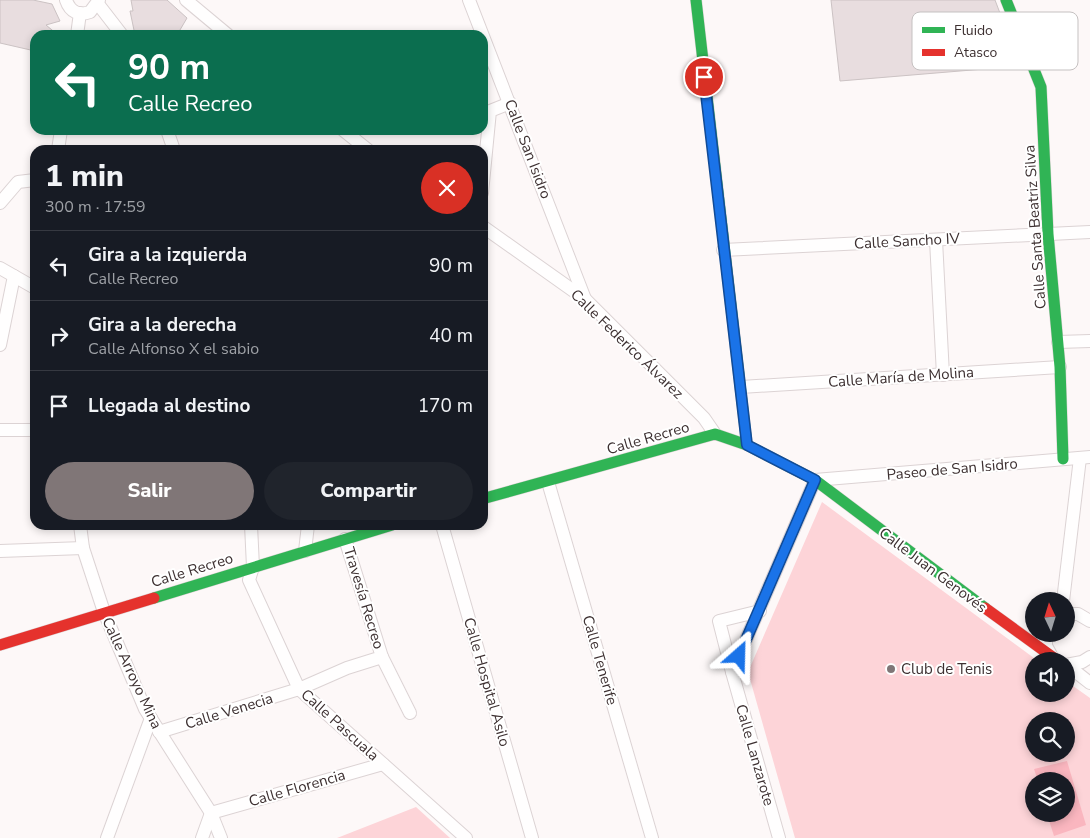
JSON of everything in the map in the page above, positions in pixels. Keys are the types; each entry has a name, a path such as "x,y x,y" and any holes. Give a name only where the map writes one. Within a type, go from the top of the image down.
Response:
{"street":[{"path":"66,0 70,8 80,13 90,12 98,2 118,30"},
{"path":"186,0 222,30"},
{"name":"Calle San Isidro","path":"469,0 481,30"},
{"path":"696,0 723,250 747,445"},
{"name":"Calle Santa Beatriz Silva","path":"1006,0 1011,12"},
{"path":"78,30 80,13"},
{"name":"Calle San Isidro","path":"488,48 585,299"},
{"name":"Calle Santa Beatriz Silva","path":"1034,70 1041,87 1048,234 1060,367 1063,459"},
{"path":"488,132 490,111 510,103"},
{"path":"349,135 360,145"},
{"path":"0,203 18,182 30,181"},
{"name":"Calle Federico Álvarez","path":"488,230 585,299 704,418 715,434"},
{"name":"Calle Sancho IV","path":"723,250 1090,232"},
{"path":"936,240 943,375"},
{"path":"0,268 30,285"},
{"path":"0,344 14,276"},
{"path":"1058,342 1090,341"},
{"name":"Calle María de Molina","path":"741,388 1060,367"},
{"path":"0,430 30,430"},
{"path":"715,434 747,445 815,480 732,672"},
{"name":"Calle Recreo","path":"488,497 715,434"},
{"path":"1064,592 1085,457"},
{"name":"Paseo de San Isidro","path":"815,480 1085,457"},
{"name":"Calle Juan Genovés","path":"815,480 919,560 1047,652"},
{"name":"Calle Tenerife","path":"548,482 652,838"},
{"name":"Calle Arroyo Mina","path":"81,530 83,548 104,612 151,718 211,813 221,838"},
{"name":"Calle Pascuala","path":"251,530 253,567 248,580 299,689 466,838"},
{"path":"305,551 307,530"},
{"name":"Calle Recreo","path":"0,645 376,530"},
{"name":"Calle Hospital Asilo","path":"443,530 532,838"},
{"name":"Travesía Recreo","path":"346,539 382,657 410,713"},
{"path":"0,551 83,548"},
{"name":"Calle Lanzarote","path":"760,611 719,621 779,838"},
{"path":"1075,614 1090,621"},
{"name":"Travesía Recreo","path":"299,689 347,668 382,657"},
{"path":"1075,662 1082,662 1090,657"},
{"name":"Calle Juan Genovés","path":"1075,672 1090,683"},
{"name":"Calle Venecia","path":"159,732 299,689"},
{"path":"107,838 151,718"},
{"name":"Calle Florencia","path":"211,813 383,764"},
{"path":"202,838 211,813"}],"shaded area":[{"name":"Club de Tenis","path":"822,502 1026,652 1025,702 1075,702 1075,687 1090,698 1090,838 795,838 748,672"},
{"path":"1067,762 1070,772 1035,772 1034,769"},
{"path":"1075,788 1086,825 1054,836 1050,822 1075,822"},
{"path":"416,807 450,838 337,838"}],"building":[{"path":"0,0 33,0 52,4 60,21 46,25 52,30 30,30 30,50 0,43"},
{"path":"131,0 167,0 187,18 180,30 134,30 130,11 133,11"},
{"path":"831,0 995,0 1000,12 912,12 912,70 972,70 840,81"}],"traffic: fast":[{"path":"696,0 747,445"},
{"path":"1006,0 1011,12"},
{"path":"1034,70 1041,87 1048,234 1060,367 1063,459"},
{"path":"488,497 715,434 747,445 815,480 985,608"},
{"path":"154,598 376,530"}],"traffic: jam":[{"path":"0,645 154,598"},
{"path":"985,608 1046,652"}],"place":[{"name":"Club de Tenis","path":"891,669"}],"route":[{"path":"704,77 747,445 815,480 739,656"}]}
